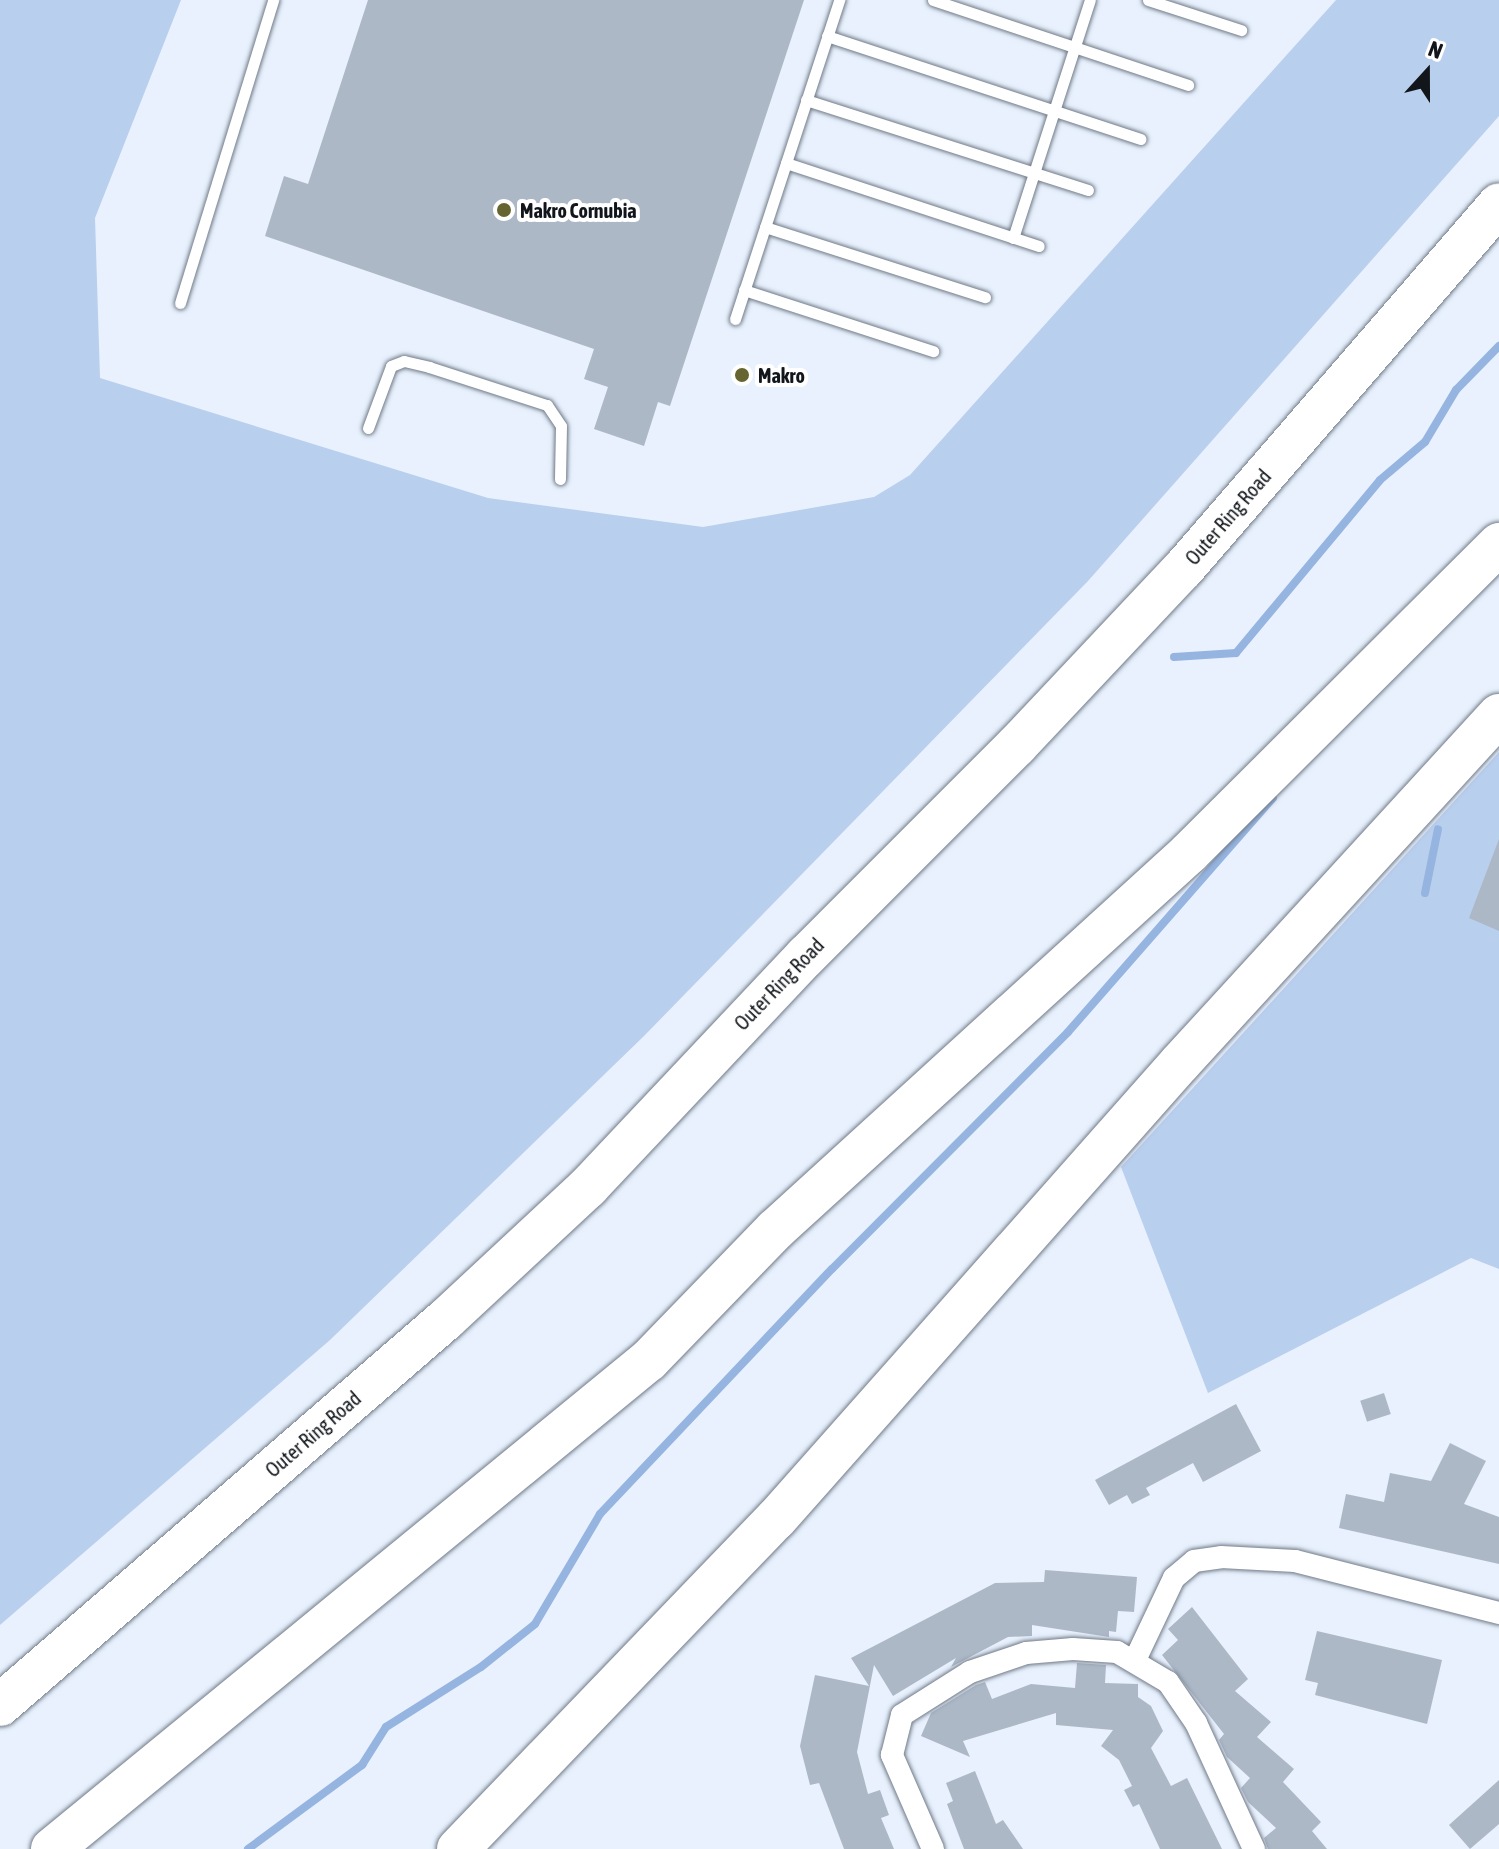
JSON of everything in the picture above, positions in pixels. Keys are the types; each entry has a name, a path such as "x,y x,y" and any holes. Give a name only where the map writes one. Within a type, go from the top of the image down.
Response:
{"highway":[{"name":"Outer Ring Road","path":"0,1705 445,1320 588,1187 806,956 1017,745 1184,568 1499,204"},
{"path":"52,1849 649,1360 775,1230 1189,853 1499,544"},
{"path":"458,1849 776,1519 1180,1063 1499,715"}],"street":[{"path":"1135,1660 1174,1578 1194,1561 1221,1557 1295,1561 1499,1613"},
{"path":"933,1849 892,1755 902,1715 970,1672 1026,1653 1073,1649 1117,1652 1168,1682 1196,1723 1254,1849"}],"lane":[{"path":"180,303 273,0"},
{"path":"735,319 839,0"},
{"path":"933,0 1188,85"},
{"path":"1013,238 1090,0"},
{"path":"1148,0 1241,30"},
{"path":"827,36 1140,139"},
{"path":"806,100 1088,190"},
{"path":"786,163 1039,246"},
{"path":"765,227 985,297"},
{"path":"744,290 933,351"},
{"path":"368,428 391,366 404,361 429,367 547,405 561,426 560,479"}],"shaded area":[{"path":"0,0 181,0 95,218 100,378 488,498 703,527 874,497 910,475 1336,0 1499,0 1499,116 1088,581 644,1036 330,1340 0,1625"},
{"path":"1499,752 1499,1269 1471,1258 1208,1393 1121,1167"}],"building":[{"name":"Makro Cornubia","path":"368,0 804,0 670,406 658,402 644,446 594,429 608,387 584,379 594,349 265,236 284,176 308,184"},
{"path":"1499,839 1499,931 1469,918"},
{"path":"1384,1393 1391,1414 1367,1422 1360,1401"},
{"path":"1236,1404 1261,1451 1203,1482 1193,1463 1146,1488 1150,1495 1132,1504 1127,1495 1109,1505 1095,1480"},
{"path":"1450,1443 1486,1461 1464,1504 1499,1517 1499,1564 1339,1528 1346,1494 1384,1502 1390,1473 1431,1481"},
{"path":"1045,1570 1137,1577 1134,1612 1118,1611 1116,1632 1109,1631 1109,1637 1032,1625 1032,1636 1008,1637 951,1667 956,1658 893,1696 874,1665 857,1752 868,1794 880,1790 889,1815 881,1818 894,1849 844,1849 819,1783 810,1785 800,1746 815,1675 869,1686 851,1658 995,1583 1044,1582"},
{"path":"1192,1607 1248,1679 1235,1691 1271,1722 1257,1737 1294,1769 1283,1782 1321,1822 1312,1831 1327,1849 1268,1849 1264,1838 1276,1828 1248,1802 1241,1788 1250,1778 1227,1757 1219,1740 1224,1734 1162,1655 1178,1640 1168,1629"},
{"path":"1317,1631 1442,1660 1427,1724 1315,1695 1318,1683 1305,1680"},
{"path":"1077,1663 1106,1665 1105,1683 1138,1684 1138,1697 1151,1706 1163,1731 1151,1748 1171,1786 1187,1778 1222,1849 1160,1849 1139,1804 1133,1807 1124,1790 1132,1786 1119,1760 1101,1746 1113,1730 1056,1725 1056,1713 963,1741 970,1757 921,1736 931,1713 976,1685 985,1682 992,1699 1031,1684 1075,1688"},
{"path":"975,1771 996,1824 1003,1820 1023,1849 964,1849 947,1804 953,1801 946,1783"},
{"path":"1499,1780 1499,1824 1470,1849 1449,1825"}],"waterway":[{"path":"1174,657 1236,653 1380,480 1425,442 1456,390 1499,346"},
{"path":"248,1849 362,1765 386,1727 481,1667 535,1624 600,1514 832,1269 1068,1032 1273,798"},
{"path":"1425,893 1438,829"}],"place":[{"name":"Makro Cornubia","path":"504,210"},
{"name":"Makro","path":"742,375"}]}
